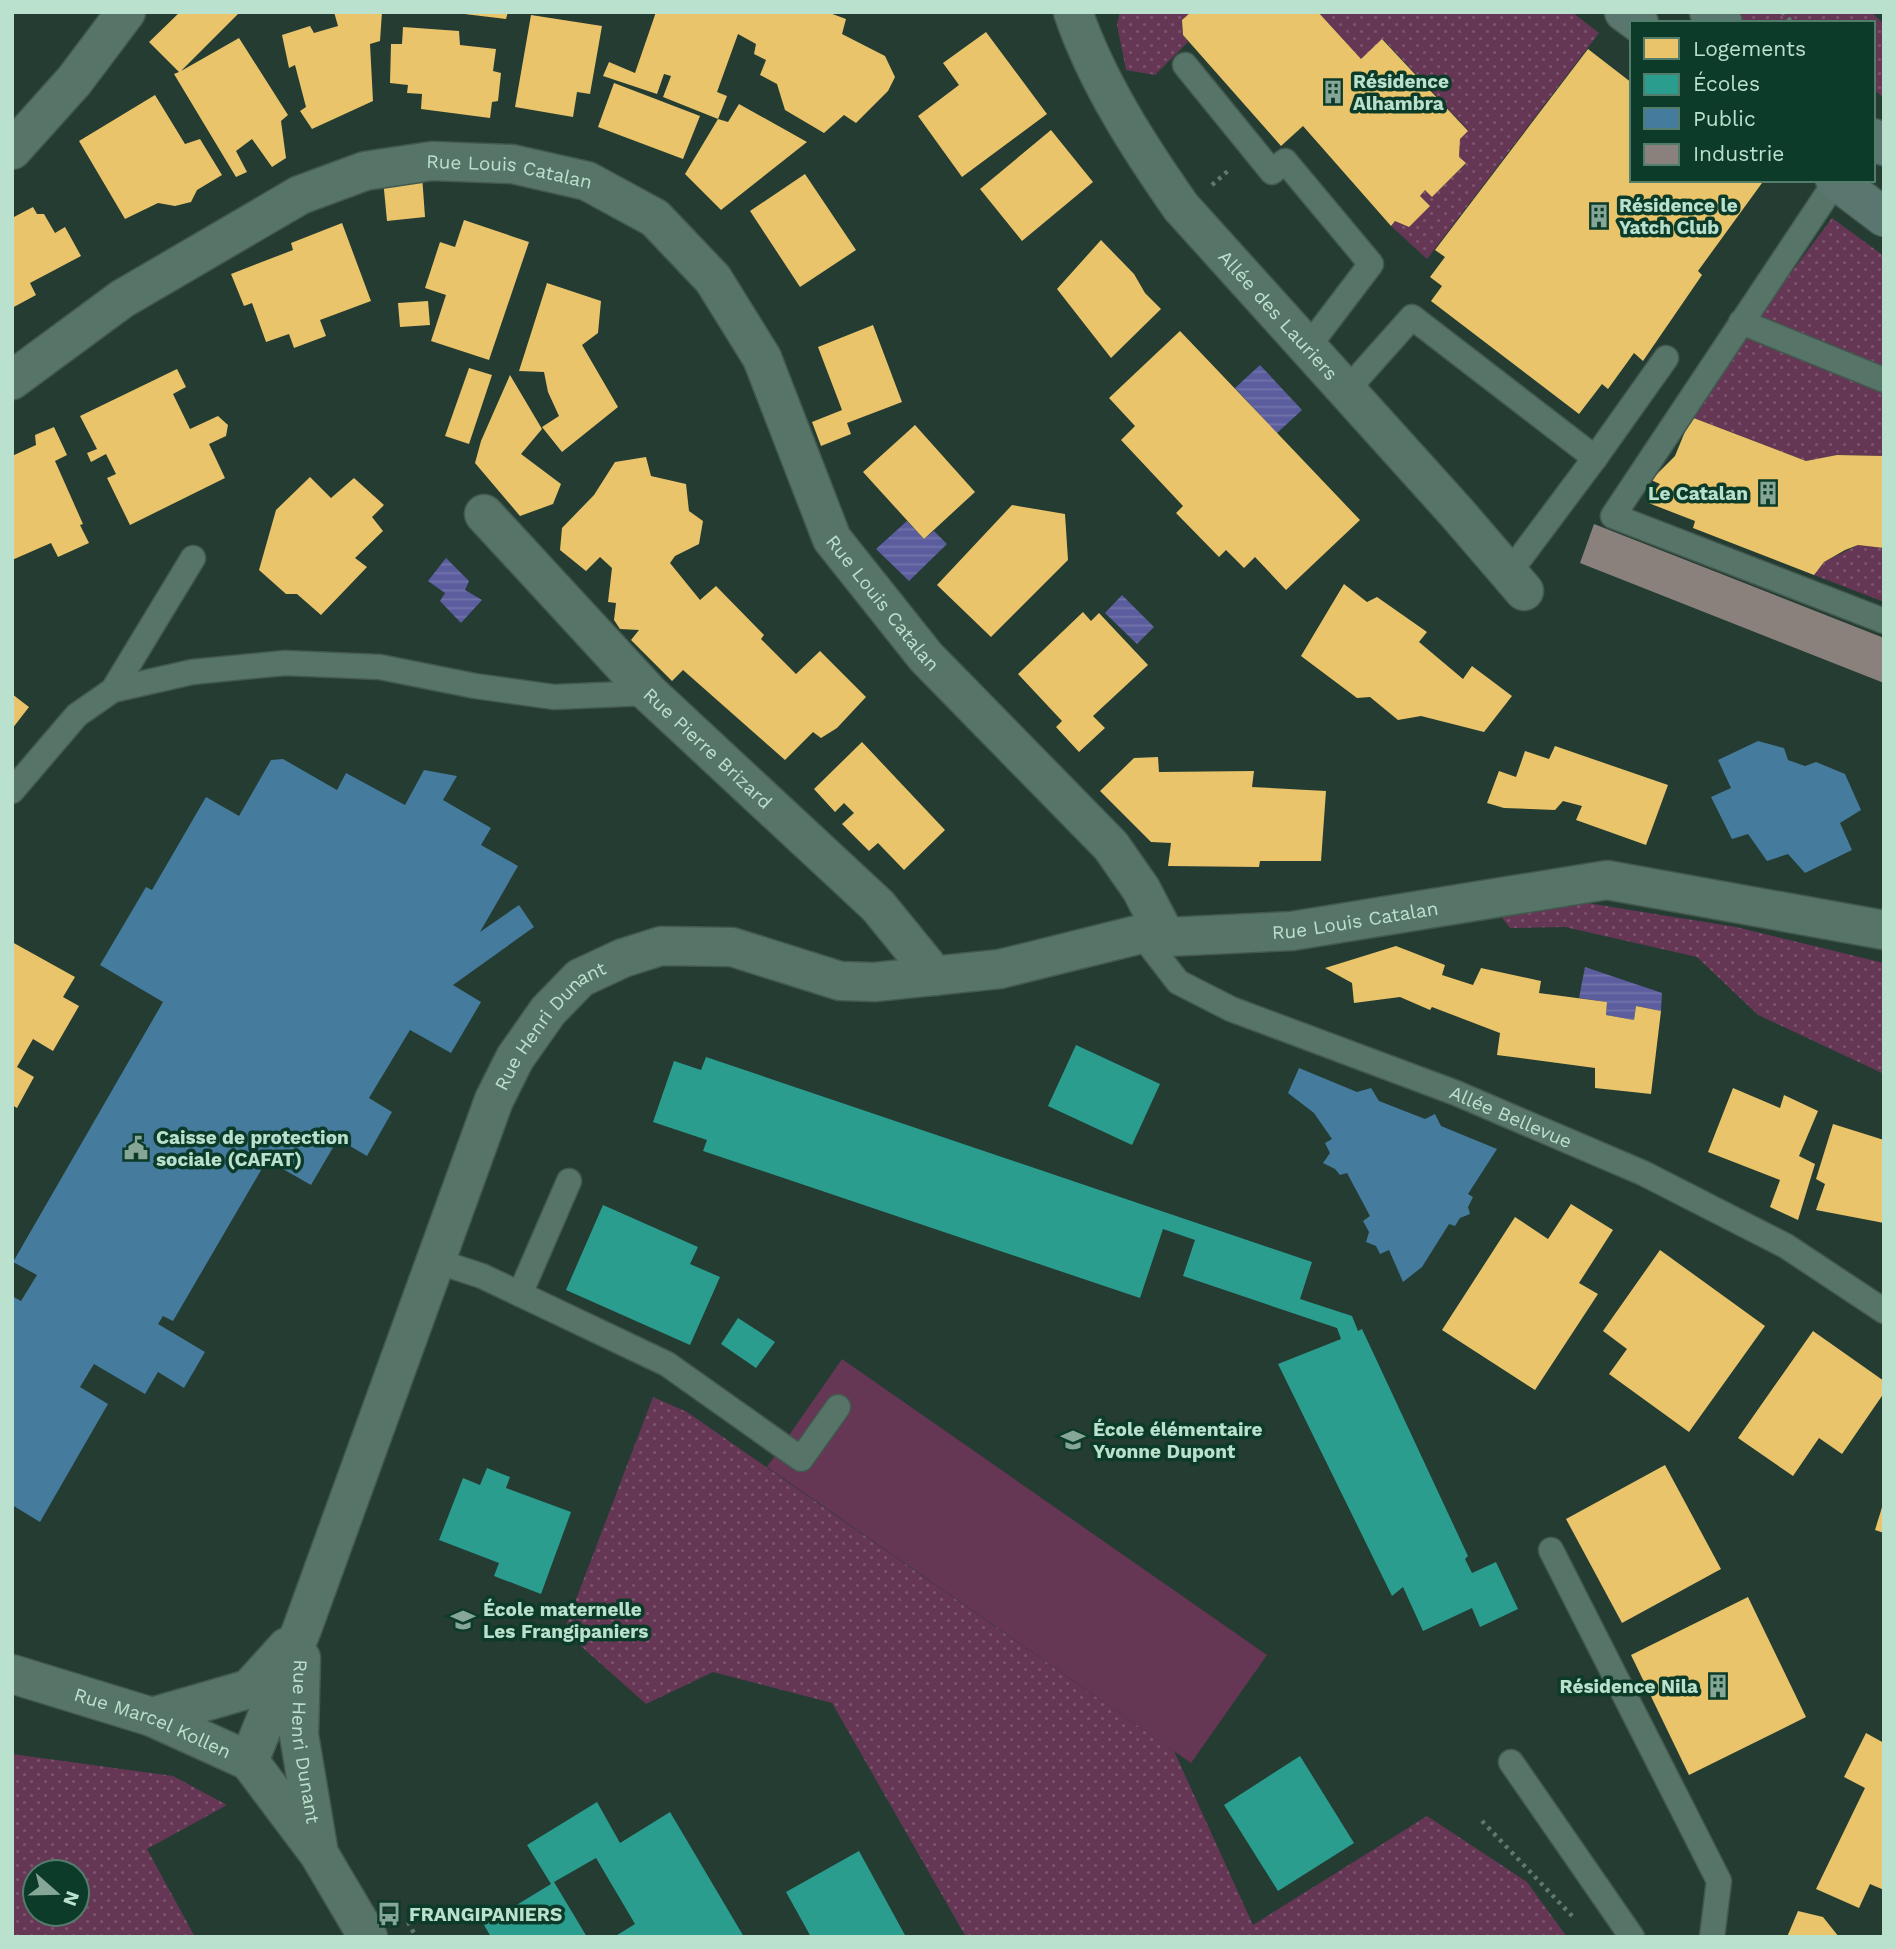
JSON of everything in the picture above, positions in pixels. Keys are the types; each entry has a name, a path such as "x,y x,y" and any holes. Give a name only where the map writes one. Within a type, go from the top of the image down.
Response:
{"main road":[{"path":"1838,182 1884,217"}],"street":[{"path":"12,150 74,81 126,12"},
{"name":"Allée des Lauriers","path":"1073,12 1083,42 1144,155 1181,207 1517,582"},
{"name":"Rue Louis Catalan","path":"12,380 122,299 300,195 365,171 445,161 512,164 587,181 655,218 713,279 762,358 832,539 926,657 1111,846 1142,889 1153,936 1292,931 1607,880 1884,930"},
{"name":"Rue Pierre Brizard","path":"484,514 649,693 878,906 935,976"},
{"name":"Rue Henri Dunant","path":"249,1761 263,1734 302,1629 494,1100 515,1058 548,1011 580,978 622,958 661,946 732,947 840,981 875,982 1000,969 1153,936"},
{"name":"Rue Henri Dunant","path":"152,1717 249,1689 302,1629"},
{"name":"Rue Henri Dunant","path":"302,1629 299,1735 319,1854"},
{"name":"Rue Marcel Kollen","path":"12,1674 152,1717 249,1761 319,1854 368,1937"}],"lane":[{"path":"1185,65 1272,172 1285,161 1371,264 1308,347"},
{"path":"1834,182 1613,516 1884,621"},
{"path":"1347,390 1412,317 1595,458"},
{"path":"1741,322 1884,380"},
{"path":"1517,582 1595,458 1666,358"},
{"path":"113,690 193,558"},
{"path":"12,791 77,715 113,690 192,672 285,663 380,667 475,686 554,697 649,693"},
{"name":"Allée Bellevue","path":"1153,936 1178,982 1221,1003 1457,1093 1643,1173 1786,1246 1884,1311"},
{"path":"520,1294 569,1181"},
{"path":"436,1261 482,1276 667,1364 801,1459 838,1407"},
{"path":"1551,1550 1719,1881 1712,1937"},
{"path":"1511,1762 1632,1937"}],"path":[{"path":"1482,1821 1567,1909 1581,1928"},
{"path":"403,1915 416,1937"}],"shaded area":[{"path":"1120,12 1191,12 1182,20 1183,35 1188,42 1155,75 1126,70 1117,25"},
{"path":"1318,12 1572,12 1599,33 1427,259 1391,226 1395,221 1409,227 1420,196 1425,190 1432,196 1466,164 1459,157 1460,139 1468,130 1383,39 1361,59"},
{"path":"1732,12 1871,12 1884,24 1884,98 1875,91 1875,21 1743,21"},
{"path":"1832,218 1884,256 1884,456 1837,455 1806,461 1691,417 1779,289"},
{"path":"1260,365 1302,410 1277,433 1235,388"},
{"path":"907,521 924,539 934,531 947,544 909,581 876,549"},
{"path":"1858,545 1884,548 1884,602 1814,575 1824,562"},
{"path":"446,558 469,581 465,590 482,600 461,623 440,601 445,593 428,581"},
{"path":"1122,595 1154,627 1137,644 1105,613"},
{"path":"1575,901 1736,927 1884,963 1884,1074 1758,1015 1697,957 1565,927 1510,928 1492,905"},
{"path":"1585,967 1662,993 1661,1011 1636,1006 1634,1020 1606,1015 1607,1002 1579,998"},
{"path":"842,1359 1267,1655 1191,1763 767,1467"},
{"path":"653,1397 687,1412 1174,1751 1253,1925 1427,1816 1527,1882 1567,1937 966,1937 832,1703 713,1672 646,1704 564,1631"},
{"path":"12,1754 173,1776 227,1805 147,1849 195,1937 12,1937"}],"building: Logements":[{"path":"180,12 240,12 181,71 239,38 288,115 281,121 286,158 272,167 252,139 236,151 247,172 236,177 174,74 179,72 149,42"},
{"path":"334,12 382,12 380,41 370,44 373,101 312,129 300,111 306,107 295,65 289,68 282,35 310,26 314,33 338,26"},
{"path":"448,12 508,12 506,19"},
{"path":"656,12 827,12 846,19 842,34 885,56 895,77 888,91 856,123 844,115 824,133 785,110 777,84 760,75 766,60 754,54 756,44 738,34 717,92 727,96 718,119 663,97 671,76 664,74 657,94 603,76 609,62 635,73"},
{"name":"Résidence Alhambra","path":"1191,12 1318,12 1361,59 1382,39 1468,131 1460,139 1459,157 1466,163 1432,197 1425,190 1420,196 1430,206 1409,227 1395,221 1391,226 1303,126 1281,146 1183,35 1182,20"},
{"path":"531,15 602,26 590,94 577,92 573,117 515,107"},
{"path":"403,27 459,31 460,45 496,49 493,71 501,73 498,101 492,102 490,118 421,109 422,94 407,93 408,85 390,83 391,44 402,44"},
{"path":"986,32 1047,114 962,177 918,116 959,85 943,63"},
{"name":"Résidence le Yatch Club","path":"1588,49 1630,81 1630,182 1762,183 1698,271 1702,275 1643,361 1634,353 1608,389 1602,384 1579,414 1431,301 1442,286 1430,277 1445,257 1435,250"},
{"path":"614,83 700,116 683,159 598,127"},
{"path":"155,95 185,144 200,139 222,175 197,190 191,202 175,206 158,203 125,219 79,141"},
{"path":"739,104 807,142 721,210 685,174 718,119 728,122"},
{"path":"1051,130 1093,182 1022,241 980,189"},
{"path":"805,174 856,250 800,287 750,211"},
{"path":"422,175 425,217 387,221 383,179"},
{"path":"33,207 37,214 44,214 55,233 65,227 81,256 30,283 36,295 12,308 12,218"},
{"path":"464,220 529,242 489,360 431,341 446,295 425,288 440,242 455,247"},
{"path":"342,223 371,301 320,320 326,336 294,348 289,334 266,342 252,303 244,306 231,274 293,250 291,243"},
{"path":"1101,240 1134,274 1145,293 1161,309 1111,358 1057,289"},
{"path":"547,283 601,301 598,333 582,345 618,407 562,452 542,427 559,416 548,392 544,372 519,371"},
{"path":"428,301 430,325 400,327 398,303"},
{"path":"873,325 902,402 847,423 851,434 821,446 812,422 842,410 818,347"},
{"path":"1180,331 1360,520 1286,590 1255,557 1244,568 1226,550 1219,557 1176,513 1183,506 1121,440 1135,426 1109,398"},
{"path":"469,368 492,375 469,444 445,436"},
{"path":"177,369 186,387 173,394 190,429 218,416 228,425 226,436 209,444 225,478 130,525 107,478 116,474 106,454 91,462 87,453 97,449 80,416"},
{"path":"510,375 542,429 521,454 561,484 553,504 520,516 475,463 481,441"},
{"name":"Le Catalan","path":"1691,417 1806,461 1837,455 1884,456 1884,548 1858,545 1845,550 1824,562 1814,575 1693,528 1695,521 1646,502 1660,484 1651,480 1675,456"},
{"path":"915,425 975,492 924,539 863,472"},
{"path":"54,427 67,455 55,461 89,543 58,557 51,543 12,560 12,456 36,445 35,435"},
{"path":"646,457 651,476 686,484 689,511 703,521 699,544 675,556 670,563 700,600 716,586 764,635 761,639 796,674 820,651 866,697 837,728 821,738 813,732 785,760 683,670 672,681 631,640 639,630 620,629 614,620 616,603 608,602 612,568 600,557 586,571 560,550 562,528 594,495 615,462"},
{"path":"310,477 331,498 354,478 384,505 372,517 383,531 355,558 367,567 321,615 297,594 286,594 259,570 276,510"},
{"path":"1012,505 1065,514 1068,560 991,637 937,585"},
{"path":"1344,584 1367,602 1377,597 1427,632 1419,642 1463,679 1472,666 1512,696 1484,732 1421,716 1398,720 1370,697 1357,698 1301,656"},
{"path":"1083,612 1091,621 1099,613 1148,665 1093,716 1105,728 1079,752 1056,727 1062,721 1018,674"},
{"path":"12,694 29,707 12,729"},
{"path":"862,742 945,830 904,870 878,843 869,851 842,824 854,813 844,803 835,812 814,789"},
{"path":"1555,746 1668,785 1646,845 1576,820 1582,806 1563,801 1555,810 1504,808 1487,803 1499,771 1516,777 1525,751 1549,759"},
{"path":"1158,757 1159,772 1254,771 1252,787 1326,791 1321,861 1260,861 1259,867 1168,866 1171,843 1151,842 1100,791 1134,758"},
{"path":"12,942 75,977 63,997 79,1006 53,1051 33,1039 17,1067 34,1077 17,1108 12,1105"},
{"path":"1396,946 1445,965 1442,975 1473,985 1481,968 1541,981 1539,993 1607,1002 1606,1015 1634,1020 1636,1006 1661,1011 1651,1094 1595,1088 1595,1068 1497,1055 1500,1033 1400,997 1354,1003 1352,983 1325,968"},
{"path":"1733,1088 1780,1108 1784,1095 1818,1111 1799,1156 1815,1164 1798,1220 1770,1207 1780,1180 1708,1152"},
{"path":"1833,1124 1884,1140 1884,1223 1816,1210 1825,1184 1816,1179"},
{"path":"1571,1204 1613,1230 1579,1283 1598,1294 1535,1390 1442,1330 1515,1217 1548,1239"},
{"path":"1660,1250 1765,1326 1689,1432 1609,1374 1627,1349 1603,1331"},
{"path":"1813,1331 1884,1381 1884,1393 1842,1454 1819,1438 1793,1476 1738,1438"},
{"path":"1665,1465 1721,1569 1622,1623 1566,1519"},
{"path":"1884,1504 1884,1533 1875,1530"},
{"name":"Résidence Nila","path":"1748,1597 1806,1717 1689,1775 1631,1655"},
{"path":"1866,1733 1884,1743 1884,1890 1870,1884 1859,1908 1816,1889 1865,1788 1844,1777"},
{"path":"1798,1911 1823,1917 1839,1937 1787,1937"}],"building: Écoles":[{"path":"1076,1045 1160,1084 1132,1145 1048,1106"},
{"path":"706,1057 1312,1262 1300,1299 1352,1316 1358,1331 1362,1329 1468,1556 1465,1559 1472,1573 1496,1562 1518,1609 1480,1627 1472,1608 1423,1631 1403,1587 1392,1596 1278,1364 1341,1339 1337,1328 1183,1276 1195,1240 1163,1229 1140,1298 703,1151 707,1140 653,1122 674,1061 701,1070"},
{"path":"603,1205 698,1247 690,1264 720,1277 690,1345 566,1290"},
{"path":"738,1318 775,1342 756,1368 721,1344"},
{"path":"487,1468 510,1477 506,1488 571,1512 541,1594 494,1576 499,1563 439,1540 463,1478 480,1485"},
{"path":"1300,1756 1354,1843 1278,1891 1224,1805"},
{"path":"597,1802 620,1843 670,1812 744,1937 614,1937 635,1924 596,1858 554,1882 587,1937 491,1937 484,1925 551,1884 527,1845"},
{"path":"859,1851 906,1937 811,1937 786,1892"}],"building: Public":[{"path":"1758,741 1784,748 1788,760 1805,766 1816,762 1845,774 1861,810 1840,823 1852,850 1805,873 1788,854 1767,861 1748,834 1732,839 1711,797 1731,788 1718,760"},
{"name":"Caisse de protection sociale (CAFAT)","path":"283,759 337,790 346,773 405,805 424,770 457,776 443,800 491,828 481,845 518,866 480,932 519,905 534,927 453,985 481,1002 451,1053 410,1030 369,1098 392,1112 367,1156 338,1139 311,1185 267,1160 173,1321 163,1316 158,1324 205,1352 184,1388 158,1372 145,1394 94,1364 80,1387 108,1404 40,1522 12,1505 12,1296 21,1301 37,1275 13,1262 163,1002 100,965 146,887 152,890 206,797 239,816 271,760"},
{"path":"1299,1068 1357,1092 1371,1088 1379,1101 1425,1119 1435,1114 1441,1126 1497,1149 1468,1194 1473,1197 1468,1207 1470,1214 1460,1218 1455,1226 1449,1224 1422,1267 1403,1282 1389,1250 1380,1254 1376,1246 1366,1242 1369,1232 1363,1221 1370,1216 1347,1173 1340,1175 1323,1163 1330,1153 1325,1143 1332,1139 1314,1113 1288,1093"}],"building: Industrie":[{"path":"1594,524 1884,638 1884,683 1580,563"}],"place":[{"name":"Résidence Alhambra","path":"1333,92"},
{"name":"Résidence le Yatch Club","path":"1599,216"},
{"name":"Le Catalan","path":"1768,493"},
{"name":"Caisse de protection sociale (CAFAT)","path":"136,1148"},
{"name":"École élémentaire Yvonne Dupont","path":"1073,1440"},
{"name":"École maternelle Les Frangipaniers","path":"463,1620"},
{"name":"Résidence Nila","path":"1718,1686"},
{"name":"FRANGIPANIERS","path":"389,1914"}]}
